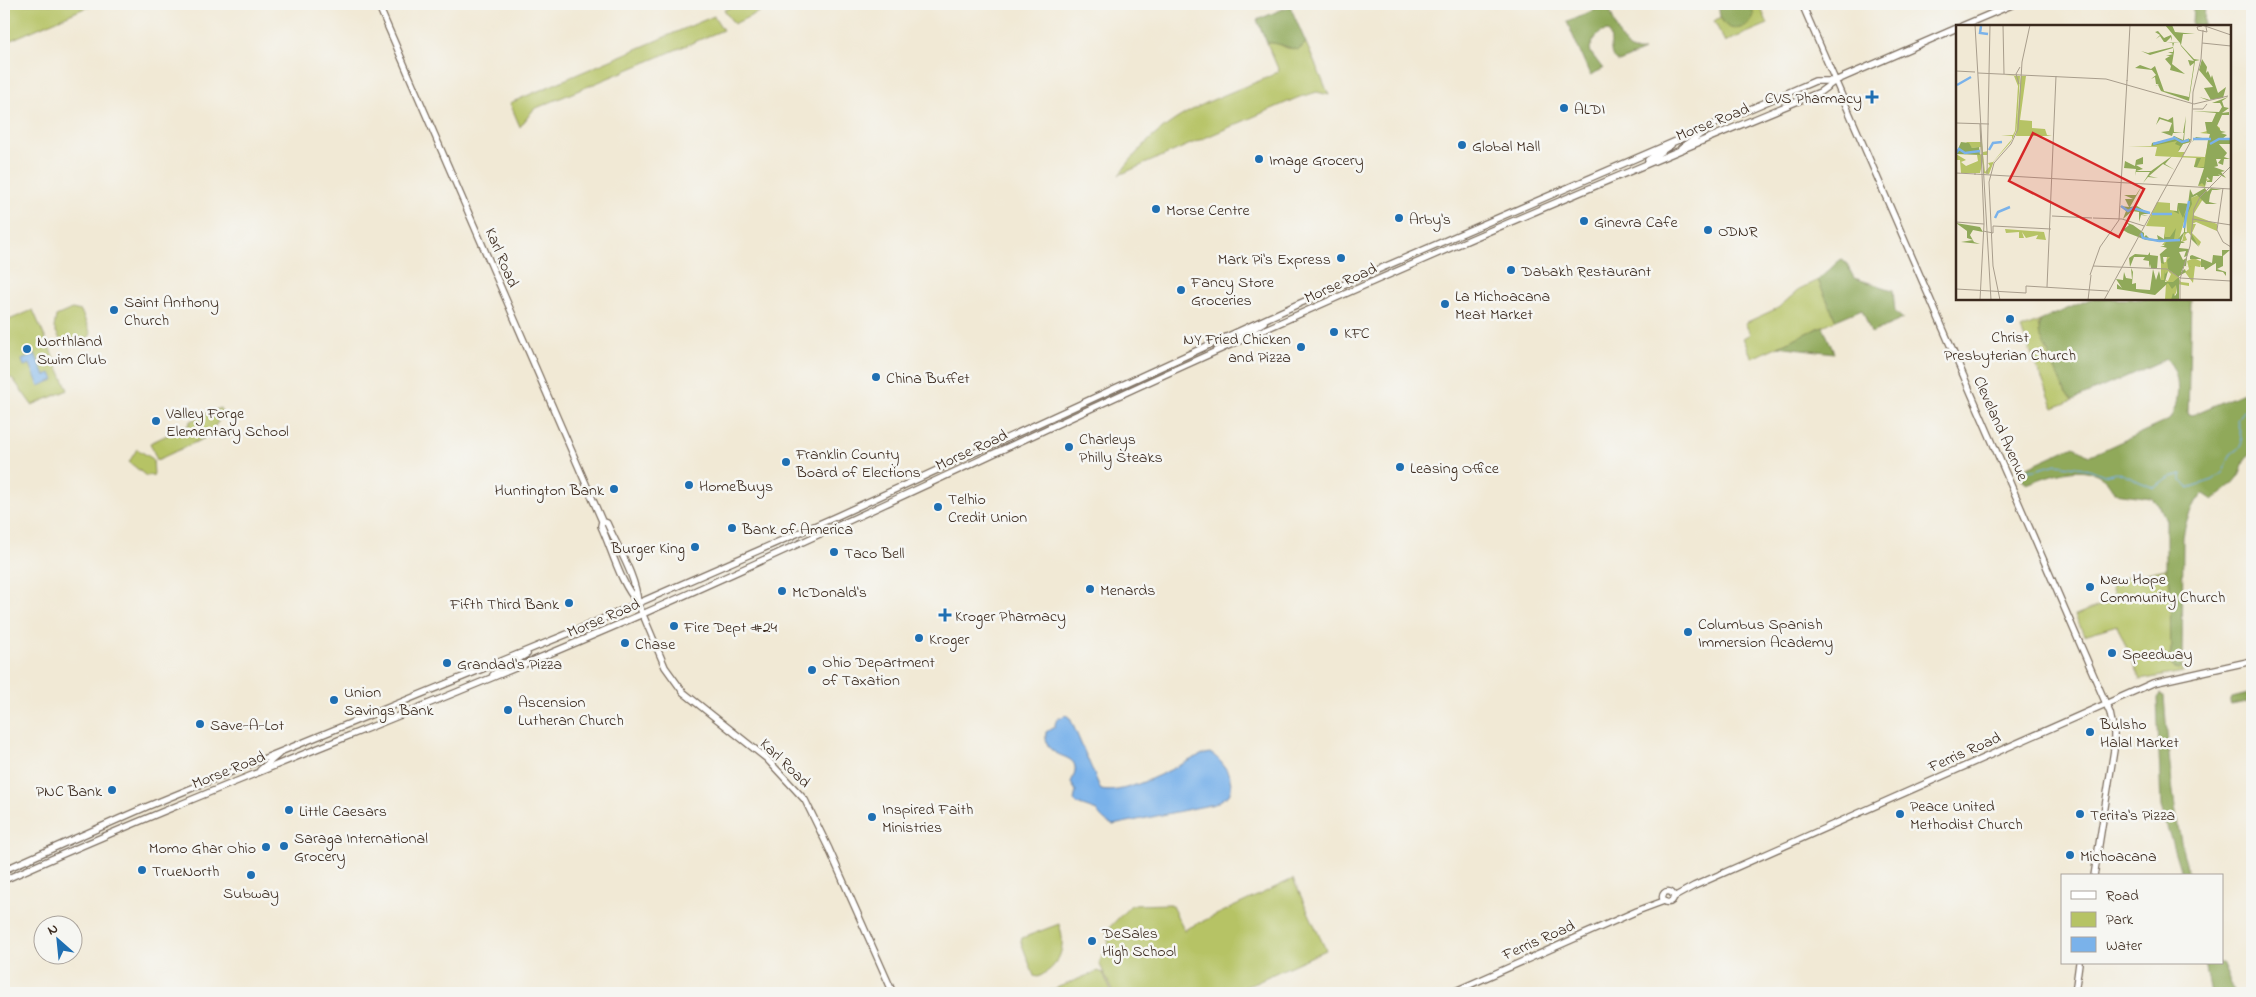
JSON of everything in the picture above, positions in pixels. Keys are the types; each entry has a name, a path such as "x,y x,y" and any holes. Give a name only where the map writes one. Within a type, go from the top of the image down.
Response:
{"main road":[{"name":"Karl Road","path":"378,4 602,521 601,526 632,596 643,614 665,667 683,692 766,758 805,800 830,849 893,993"},
{"name":"Cleveland Avenue","path":"1802,4 2106,703 2113,724 2114,741 2094,874"},
{"path":"1964,25 2014,4"},
{"name":"Morse Road","path":"4,880 205,793 491,678 643,614 1227,346 1640,166 1820,92 1835,81 1956,28"},
{"name":"Morse Road","path":"4,870 227,774 527,652 834,517 1266,318 1674,141 1815,81 1835,81"},
{"path":"1678,150 1687,142 1721,121"},
{"path":"1640,166 1671,146 1674,141"},
{"path":"1227,346 1238,337 1264,322 1266,318"},
{"path":"491,678 498,671 525,657 527,652"},
{"name":"Ferris Road","path":"1673,894 2153,682 2252,661"},
{"path":"259,771 283,751"},
{"path":"205,793 224,779 227,774"},
{"path":"1666,892 1673,894 1671,902 1663,899 1666,892"},
{"name":"Ferris Road","path":"1451,993 1663,899"},
{"path":"2075,993 2079,964"}],"green space":[{"path":"4,4 94,4 4,43"},
{"path":"739,4 763,4 763,10 734,24 724,10"},
{"path":"1610,4 1615,24 1625,44 1636,51 1644,51 1619,62 1612,56 1610,35 1608,31 1604,31 1596,36 1590,48 1591,53 1603,69 1590,75 1567,22"},
{"path":"1719,4 1750,4 1754,15 1747,25 1737,29 1732,28 1723,22"},
{"path":"1750,4 1759,4 1768,24 1725,42 1714,21 1720,17 1725,24 1751,9"},
{"path":"2193,4 2205,4 2204,25 2192,25"},
{"path":"1290,6 1306,43 1298,50 1279,44 1267,43 1257,20"},
{"path":"714,16 723,30 534,109 520,127 510,103"},
{"path":"1275,42 1287,48 1300,49 1306,43 1329,95 1317,92 1297,98 1119,175 1143,146 1181,116 1212,100 1279,71 1267,43"},
{"path":"1841,259 1846,263 1854,278 1893,290 1895,312 1903,319 1871,333 1862,309 1836,320 1818,280"},
{"path":"1818,280 1836,320 1752,358 1743,338 1750,334 1745,323 1778,308 1801,288"},
{"path":"2088,300 2191,300 2188,414 2192,415 2252,389 2252,453 2245,459 2235,482 2213,500 2204,494 2201,495 2187,519 2183,536 2182,666 2179,669 2174,668 2171,664 2170,583 2166,569 2166,520 2160,507 2151,498 2114,493 2107,482 2098,474 2087,471 2063,472 2027,484 2023,481 2020,474 2023,469 2074,446 2089,455 2169,420 2173,413 2178,389 2175,372 2166,359 2073,400 2066,394 2039,333 2040,321"},
{"path":"72,309 81,311 91,334 84,341 77,344 61,341 54,328 56,316"},
{"name":"Northland Swim Club","path":"33,310 68,390 32,405 13,379 4,375 4,322"},
{"path":"2040,321 2038,326 2066,394 2073,400 2054,408 2021,329"},
{"path":"1823,326 1834,353 1778,346"},
{"path":"220,408 223,415 207,437 157,460 150,443 189,425 190,421"},
{"path":"137,449 153,459 154,475 146,476 129,462"},
{"path":"2166,569 2170,583 2171,664 2174,668 2179,669 2182,666 2183,672 2140,680 2117,625 2084,635 2075,615 2116,600 2109,581"},
{"path":"2252,693 2252,701 2231,705 2232,698"},
{"path":"2160,694 2164,696 2175,809 2189,874 2181,874 2161,807 2157,698"},
{"path":"1293,879 1326,950 1231,993 1114,993 1099,963 1109,943 1106,931 1131,905 1171,904 1184,930"},
{"path":"1059,924 1062,941 1060,955 1052,968 1046,973 1038,977 1034,976 1021,942 1022,938"},
{"path":"2205,964 2222,964 2235,993 2211,993"},
{"path":"1098,971 1103,973 1112,993 1044,993"}],"water":[{"path":"35,354 45,376 51,373 54,380 39,386 30,364 24,366 22,360"},
{"path":"1066,715 1070,718 1101,790 1124,789 1201,755 1210,753 1224,765 1227,771 1231,783 1229,795 1215,804 1113,825 1110,824 1097,811 1077,804 1074,800 1076,791 1071,783 1075,769 1073,762 1053,751 1046,741 1046,732 1054,727 1057,719"}],"waterway":[{"path":"2017,471 2035,470 2057,464 2089,469 2104,475 2117,472 2154,488 2171,477 2182,474 2182,481 2188,488 2213,480 2223,472 2231,454 2240,447 2242,442 2237,420 2244,411 2252,410"}],"place":[{"name":"CVS Pharmacy","path":"1872,97"},
{"name":"ALDI","path":"1564,108"},
{"name":"Global Mall","path":"1462,145"},
{"name":"Image Grocery","path":"1259,159"},
{"name":"Morse Centre","path":"1156,209"},
{"name":"Arby's","path":"1399,218"},
{"name":"Ginevra Cafe","path":"1584,221"},
{"name":"ODNR","path":"1708,230"},
{"name":"Mark Pi's Express","path":"1341,258"},
{"name":"Dabakh Restaurant","path":"1511,270"},
{"name":"Fancy Store Groceries","path":"1181,290"},
{"name":"La Michoacana Meat Market","path":"1445,304"},
{"name":"Saint Anthony Church","path":"114,310"},
{"name":"Christ Presbyterian Church","path":"2010,319"},
{"name":"KFC","path":"1334,332"},
{"name":"NY Fried Chicken and Pizza","path":"1301,347"},
{"name":"Northland Swim Club","path":"27,349"},
{"name":"China Buffet","path":"876,377"},
{"name":"Valley Forge Elementary School","path":"156,421"},
{"name":"Charleys Philly Steaks","path":"1069,447"},
{"name":"Franklin County Board of Elections","path":"786,462"},
{"name":"Leasing Office","path":"1400,467"},
{"name":"HomeBuys","path":"689,485"},
{"name":"Huntington Bank","path":"614,489"},
{"name":"Telhio Credit Union","path":"938,507"},
{"name":"Bank of America","path":"732,528"},
{"name":"Burger King","path":"695,547"},
{"name":"Taco Bell","path":"834,552"},
{"name":"New Hope Community Church","path":"2090,587"},
{"name":"Menards","path":"1090,589"},
{"name":"McDonald's","path":"782,591"},
{"name":"Fifth Third Bank","path":"569,603"},
{"name":"Kroger Pharmacy","path":"945,615"},
{"name":"Fire Dept #24","path":"674,626"},
{"name":"Columbus Spanish Immersion Academy","path":"1688,632"},
{"name":"Kroger","path":"919,638"},
{"name":"Chase","path":"625,643"},
{"name":"Speedway","path":"2112,653"},
{"name":"Grandad's Pizza","path":"447,663"},
{"name":"Ohio Department of Taxation","path":"812,670"},
{"name":"Union Savings Bank","path":"334,700"},
{"name":"Ascension Lutheran Church","path":"508,710"},
{"name":"Save-A-Lot","path":"200,724"},
{"name":"Bulsho Halal Market","path":"2090,732"},
{"name":"PNC Bank","path":"112,790"},
{"name":"Little Caesars","path":"289,810"},
{"name":"Peace United Methodist Church","path":"1900,814"},
{"name":"Terita's Pizza","path":"2080,814"},
{"name":"Inspired Faith Ministries","path":"872,817"},
{"name":"Saraga International Grocery","path":"284,846"},
{"name":"Momo Ghar Ohio","path":"266,847"},
{"name":"Michoacana","path":"2070,855"},
{"name":"TrueNorth","path":"142,870"},
{"name":"Subway","path":"251,875"},
{"name":"DeSales High School","path":"1092,941"}]}
